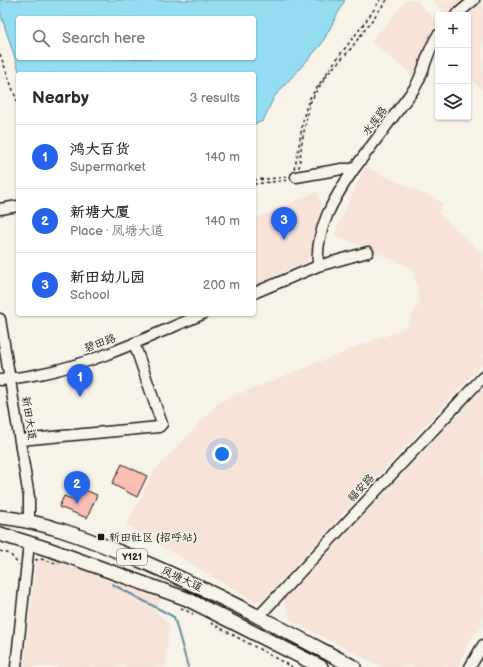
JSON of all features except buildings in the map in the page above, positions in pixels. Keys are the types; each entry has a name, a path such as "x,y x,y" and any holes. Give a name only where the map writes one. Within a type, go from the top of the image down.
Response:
{"main road":[{"path":"0,510 24,520"},
{"name":"凤塘大道","path":"0,517 24,520 82,537 128,555 192,584 354,667"},
{"name":"凤塘大道","path":"0,534 165,590 207,608 321,667"},
{"path":"120,575 128,555"}],"street":[{"path":"460,12 474,0"},
{"name":"水库路","path":"318,266 317,250 322,227 334,198 354,168 417,86 426,58 435,41"},
{"path":"294,177 354,168"},
{"path":"0,209 16,206"},
{"path":"256,292 318,266 368,252"},
{"name":"碧田路","path":"5,380 61,369 134,343 198,316"},
{"name":"新田大道","path":"0,318 5,380 20,440 29,497 24,520"},
{"path":"20,440 159,427 162,424 134,343"},
{"name":"福安路","path":"258,617 483,377"},
{"path":"16,667 29,543"},
{"path":"470,667 483,645"}],"path":[{"path":"294,177 299,136 309,99 329,68 368,20 380,0"},
{"path":"256,184 292,179 294,177 299,168 302,141 310,103 323,80 349,51 387,0"},
{"path":"0,54 16,98"},
{"path":"256,180 294,177"},
{"path":"0,551 10,554 18,565 22,565"},
{"path":"33,561 41,559 62,565"},
{"path":"179,608 194,614"},
{"path":"208,622 292,667"}],"shaded area":[{"path":"407,0 417,0 435,20 435,26 413,76 371,42"},
{"path":"433,0 469,0 456,12 444,12"},
{"path":"483,2 483,90 471,79 471,12"},
{"path":"365,167 443,203 438,213 483,254 483,363 264,599 255,602 126,525 154,471 219,402 405,328 420,302 413,269 334,234"},
{"path":"316,192 323,209 309,261 256,284 256,218"},
{"path":"483,388 483,626 469,641 458,667 382,667 290,620 284,600"},
{"path":"42,556 156,591 161,599 155,610 169,627 165,667 24,667 36,562"}],"water":[{"path":"0,0 345,0 321,45 274,97 263,121 256,123 256,72 19,72 0,12"}],"waterway":[{"path":"112,584 174,617 188,667"}],"place":[{"name":"新田幼儿园","path":"284,240"},
{"name":"鸿大百货","path":"80,397"},
{"name":"新塘大厦","path":"77,504"},
{"name":"新田社区 (招呼站)","path":"101,537"}]}
